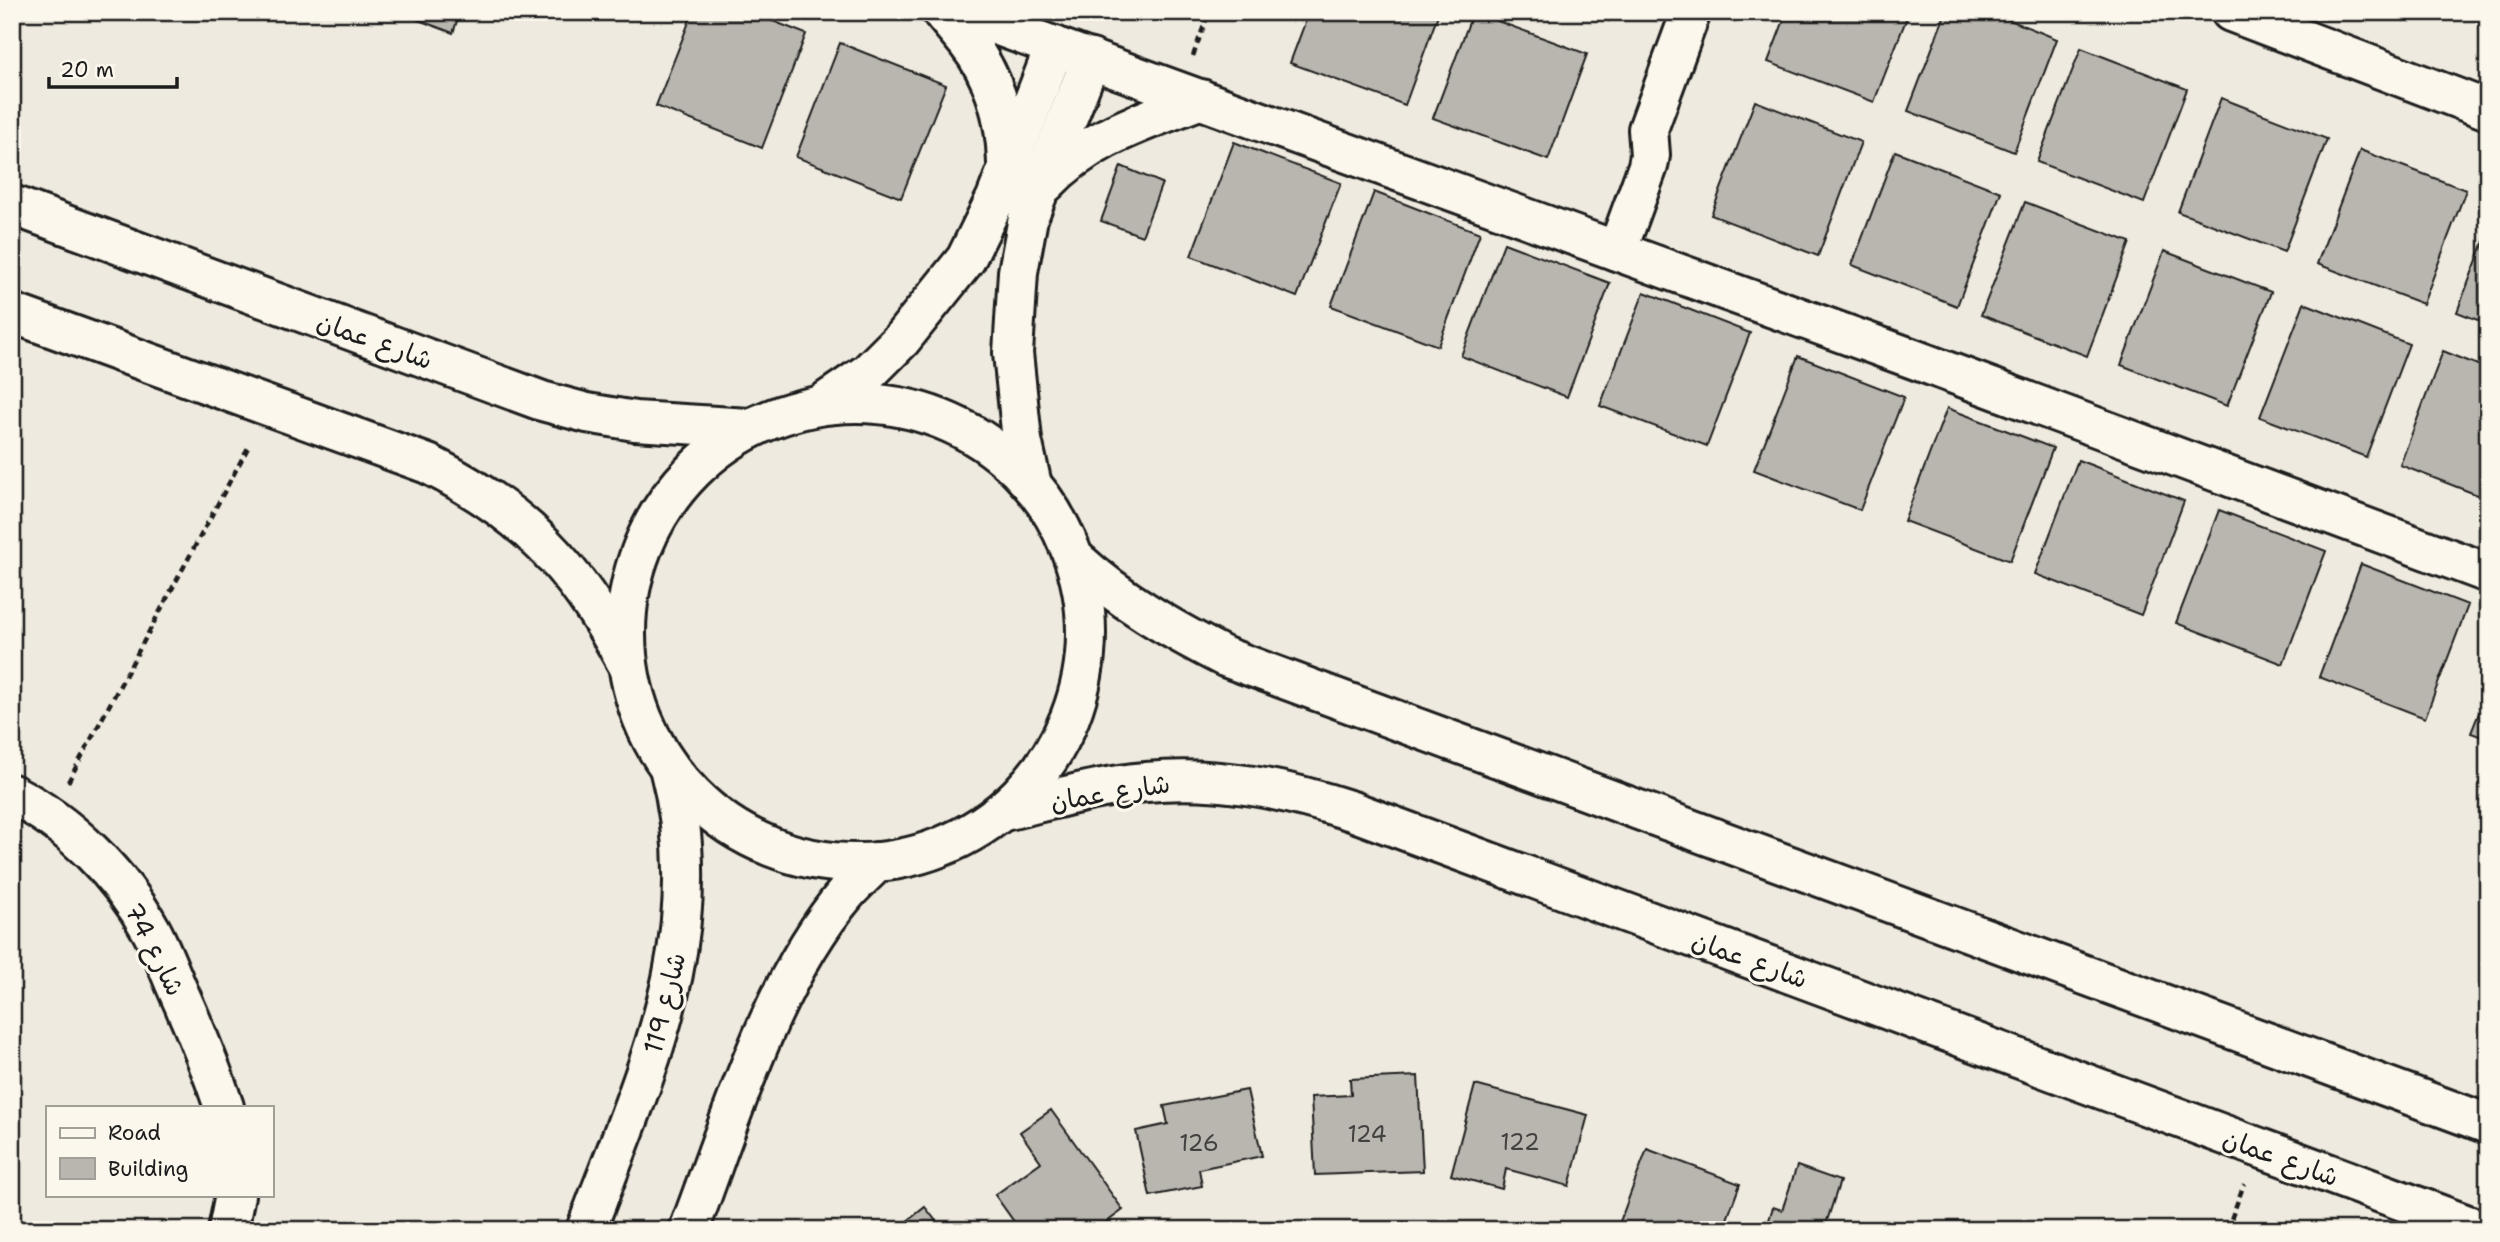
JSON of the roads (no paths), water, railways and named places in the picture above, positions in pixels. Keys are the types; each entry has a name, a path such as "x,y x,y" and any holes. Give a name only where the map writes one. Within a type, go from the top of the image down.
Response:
{"main road":[{"path":"942,12 967,42 994,87 1002,113 1007,169"},
{"path":"960,12 1911,358 2488,573"},
{"path":"1605,246 1624,159 1634,142 1648,129 1690,12"},
{"path":"2231,12 2309,26 2488,110"},
{"path":"824,403 868,373 936,300 967,259 1007,169 1055,46"},
{"path":"1032,485 1021,428 1013,353 1018,272 1028,218 1091,60"},
{"path":"1039,191 1058,170 1103,138 1201,99"},
{"name":"شارع عمان","path":"12,205 542,401 587,413 635,421 749,428"},
{"path":"12,313 428,464 461,481 522,523 553,553 582,587 627,663"},
{"path":"872,402 919,410 962,428 1003,454 1032,485 1057,520 1075,559 1086,614 1084,669 1069,722 1042,771 1004,811 965,837 922,854 877,863 829,862 782,851 739,832 701,803 669,767 641,718 627,663 626,607 638,551 664,502 702,459 749,428 778,415 824,403 872,402"},
{"path":"1075,559 1135,608 1225,657 2488,1124"},
{"name":"شارع 119","path":"586,1230 659,1036 679,950 683,905 683,853 678,801 669,767"},
{"name":"شارع عمان","path":"1004,811 1107,787 1146,782 1226,782 1310,798 1352,811 2481,1230"},
{"name":"شارع 74","path":"12,794 50,817 80,841 131,899 151,931 204,1048 224,1106"},
{"path":"689,1230 775,1007 820,928 847,892 877,863"},
{"path":"228,1230 235,1196"}]}
